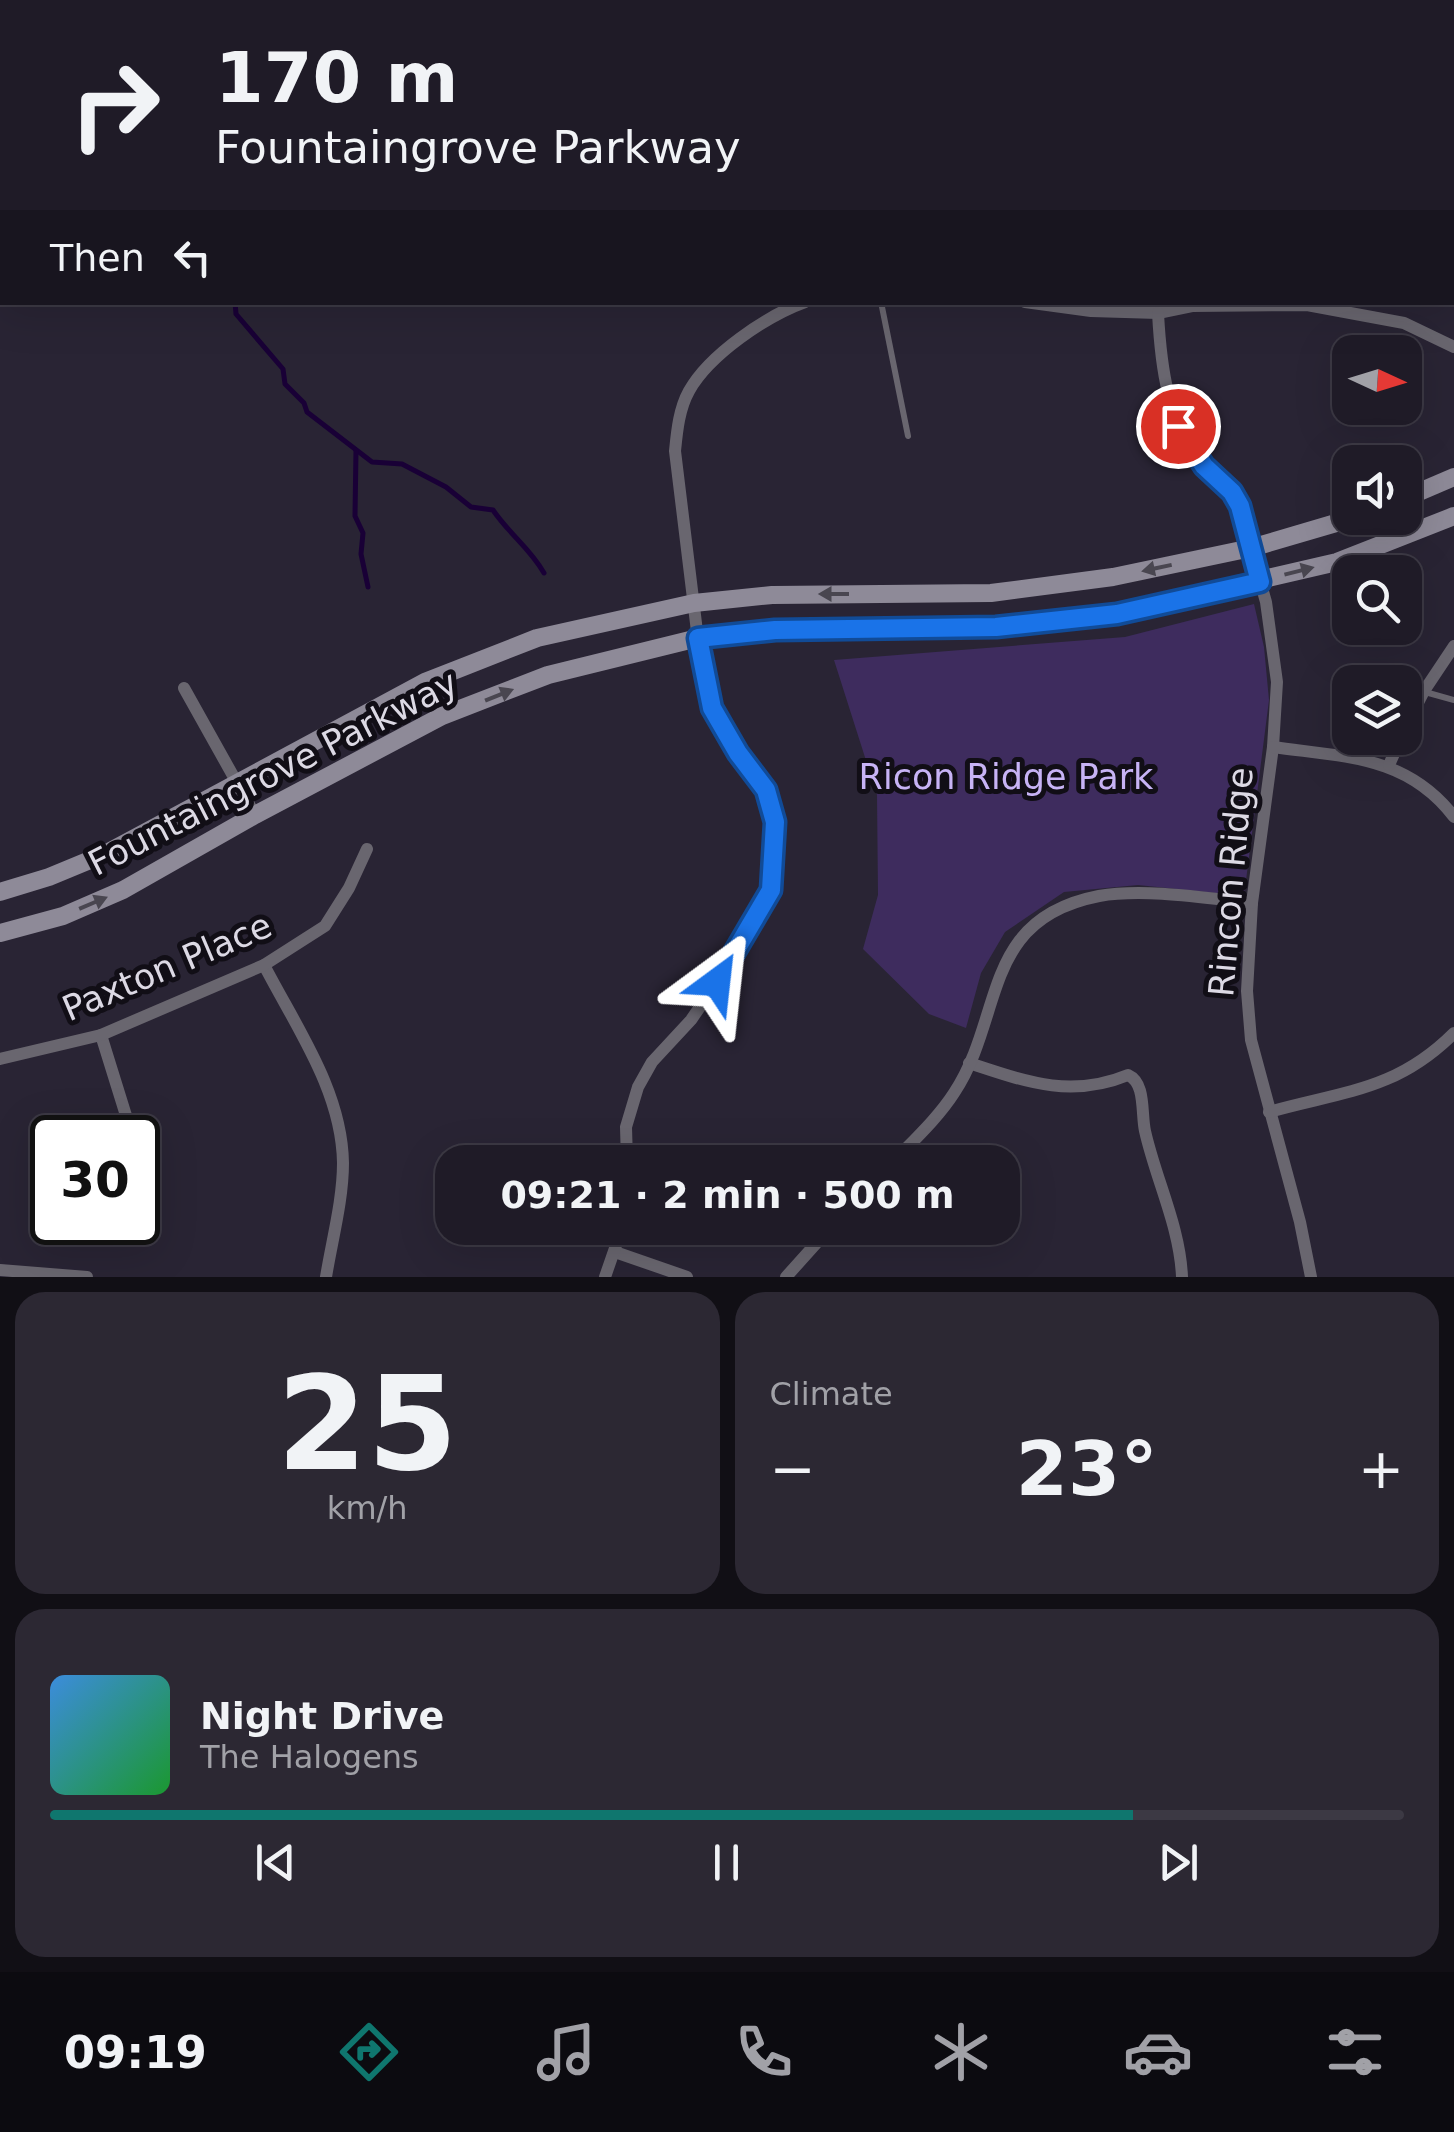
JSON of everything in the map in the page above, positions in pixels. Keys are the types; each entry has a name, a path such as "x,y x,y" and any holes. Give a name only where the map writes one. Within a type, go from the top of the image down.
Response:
{"main road":[{"path":"1422,491 1454,477"},
{"name":"Fountaingrove Parkway","path":"0,932 62,916 124,890 442,716 548,675 698,638 775,630 996,627 1117,614 1337,562 1454,516"},
{"name":"Fountaingrove Parkway","path":"0,892 50,878 107,853 425,682 537,638 694,603 772,595 992,593 1112,577 1250,548 1332,524"}],"street":[{"path":"626,1145 626,1128 638,1087 652,1062 691,1020 771,890 775,822 766,790 738,753 712,708 698,638 675,451 678,421 689,390 727,348 796,305"},
{"path":"1048,305 1158,313 1192,306 1250,305"},
{"path":"1312,305 1404,323 1454,347"},
{"name":"Rincon Ridge","path":"1158,313 1166,392 1178,426 1204,466 1232,492 1245,522 1276,658 1273,747 1252,903 1247,992 1251,1040 1311,1277"},
{"path":"1422,695 1454,646"},
{"path":"184,688 255,815"},
{"path":"1273,747 1389,765 1454,816"},
{"path":"1389,765 1393,755"},
{"name":"Paxton Place","path":"0,1059 101,1034 264,965 325,926 368,849"},
{"path":"911,1145 954,1094 1006,958 1030,927 1053,913 1099,896 1123,894 1252,903"},
{"path":"264,965 326,1084 339,1128 343,1165 326,1277"},
{"path":"1269,1112 1365,1089 1394,1077 1429,1058 1454,1033"},
{"path":"101,1034 126,1115"},
{"path":"969,1063 1036,1086 1097,1084 1128,1075 1136,1079 1141,1088 1139,1102 1153,1166 1181,1254 1182,1277"},
{"path":"606,1277 618,1245"},
{"path":"786,1277 815,1245"},
{"path":"616,1252 686,1277"},
{"path":"0,1270 87,1277"}],"lane":[{"path":"883,305 908,436"},
{"path":"1424,691 1454,700"}],"green space":[{"name":"Ricon Ridge Park","path":"1254,604 1264,647 1269,700 1244,896 1138,885 1064,892 1005,932 981,973 966,1028 929,1014 863,949 878,895 877,795 834,660 1125,637"}],"waterway":[{"path":"235,305 236,314 283,369 285,384 304,403 307,412 372,462 402,464 446,487 471,507 493,510 544,573"},
{"path":"356,450 355,516 363,533 361,554 368,587"}],"route":[{"path":"717,982 771,890 775,822 766,790 738,753 712,708 698,638 775,630 996,627 1117,614 1260,582 1240,506 1232,492 1204,466 1178,426"}]}
